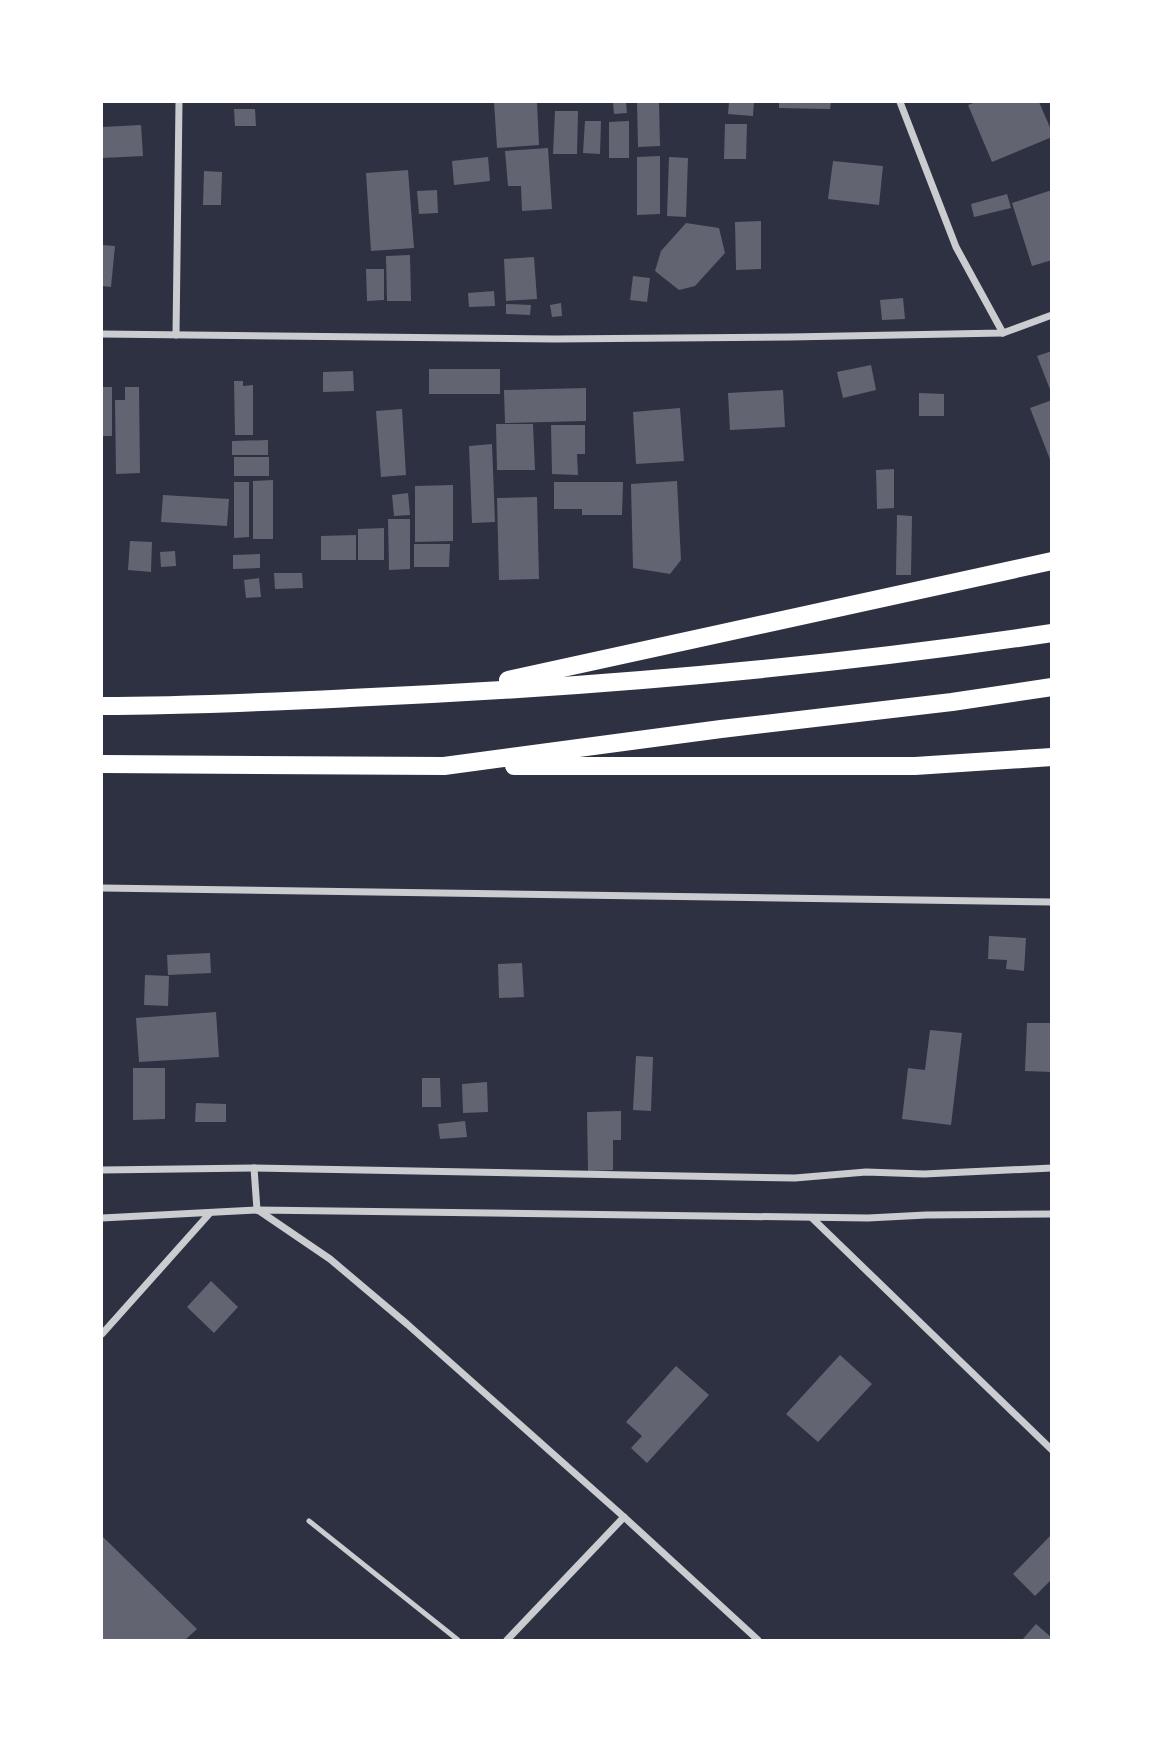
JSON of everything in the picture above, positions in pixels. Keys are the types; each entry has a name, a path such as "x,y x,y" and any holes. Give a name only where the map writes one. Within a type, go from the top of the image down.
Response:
{"main road":[{"path":"444,694 1052,561"},
{"path":"102,706 444,694 716,674 958,647 1052,633"},
{"path":"444,766 1052,687"},
{"path":"102,764 915,766 1052,757"}],"street":[{"path":"176,335 179,102"},
{"path":"900,102 956,247 1003,332"},
{"path":"102,334 569,339 1003,332 1052,315"},
{"path":"102,888 1052,902"},
{"path":"102,1170 254,1168 795,1178 866,1172 924,1174 1052,1168"},
{"path":"254,1168 257,1210"},
{"path":"257,1210 330,1259 624,1517 758,1640"},
{"path":"102,1218 257,1210 868,1219 926,1215 1052,1214"},
{"path":"102,1334 209,1213"},
{"path":"811,1217 1052,1450"},
{"path":"507,1640 624,1517"}],"lane":[{"path":"309,1521 458,1640"}],"building":[{"path":"494,102 537,102 539,145 497,148"},
{"path":"613,102 626,102 627,113 614,114"},
{"path":"637,102 659,102 660,146 638,147"},
{"path":"729,102 754,102 753,116 728,114"},
{"path":"779,102 831,102 830,109 779,108"},
{"path":"976,102 1039,102 1052,137 992,162 968,105"},
{"path":"234,109 255,109 256,126 235,126"},
{"path":"555,111 578,111 577,154 553,154"},
{"path":"585,121 601,121 600,154 583,153"},
{"path":"629,121 629,158 609,158 609,122"},
{"path":"725,124 747,124 746,159 724,159"},
{"path":"141,125 143,156 102,158 102,127"},
{"path":"548,148 552,209 522,211 521,186 508,186 505,151"},
{"path":"660,156 660,214 637,215 637,157"},
{"path":"488,157 490,181 454,185 452,161"},
{"path":"669,157 688,158 686,217 667,216"},
{"path":"833,161 883,166 879,205 828,199"},
{"path":"408,170 414,248 371,251 366,173"},
{"path":"204,171 222,172 221,205 203,205"},
{"path":"437,190 438,213 419,214 417,191"},
{"path":"1052,190 1052,260 1032,266 1012,203"},
{"path":"1007,194 1011,208 974,217 971,204"},
{"path":"761,221 761,269 736,270 735,222"},
{"path":"686,223 719,228 725,253 695,286 679,290 655,271 661,251"},
{"path":"102,245 115,246 111,287 102,286"},
{"path":"410,255 411,301 387,301 386,256"},
{"path":"534,257 537,299 506,301 504,259"},
{"path":"366,269 384,269 384,300 367,301"},
{"path":"633,276 650,278 647,302 630,300"},
{"path":"494,291 495,306 469,307 468,293"},
{"path":"903,298 905,319 882,320 880,300"},
{"path":"561,303 562,316 552,317 550,305"},
{"path":"506,304 531,305 530,315 506,314"},
{"path":"1052,351 1052,392 1051,392 1037,356"},
{"path":"871,365 876,390 843,398 837,372"},
{"path":"429,369 500,369 500,394 429,394"},
{"path":"353,371 354,391 323,392 323,372"},
{"path":"234,381 243,381 243,386 253,385 253,435 235,435"},
{"path":"102,387 112,387 112,436 102,436"},
{"path":"125,387 139,387 140,473 116,474 115,400 125,400"},
{"path":"586,388 586,421 505,423 504,390"},
{"path":"783,390 785,427 730,430 728,393"},
{"path":"919,393 944,394 944,416 919,416"},
{"path":"1052,400 1052,462 1051,462 1030,408"},
{"path":"680,408 684,461 636,464 633,412"},
{"path":"402,409 406,475 381,477 376,411"},
{"path":"496,424 533,424 535,470 497,470"},
{"path":"551,425 585,425 585,454 577,454 578,475 552,474"},
{"path":"268,440 268,455 232,455 232,441"},
{"path":"492,444 495,522 472,523 469,446"},
{"path":"234,457 269,457 269,476 234,476"},
{"path":"894,469 894,508 877,509 876,470"},
{"path":"273,480 273,539 253,539 253,481"},
{"path":"677,481 681,560 670,574 633,568 631,484"},
{"path":"234,482 249,482 249,537 234,538"},
{"path":"554,482 623,482 622,515 582,515 582,509 554,509"},
{"path":"453,485 453,541 415,542 415,486"},
{"path":"408,493 410,515 394,516 392,495"},
{"path":"163,495 229,499 227,526 161,522"},
{"path":"537,497 539,579 499,580 497,498"},
{"path":"897,515 912,516 911,575 896,575"},
{"path":"388,519 410,519 410,569 389,570"},
{"path":"384,528 384,560 358,560 358,529"},
{"path":"356,535 356,560 321,560 321,536"},
{"path":"130,541 152,542 151,572 128,570"},
{"path":"414,544 450,544 449,567 414,567"},
{"path":"175,551 176,566 161,567 160,552"},
{"path":"260,554 260,568 233,569 233,555"},
{"path":"274,573 302,573 303,588 275,589"},
{"path":"259,578 261,597 246,598 244,580"},
{"path":"989,936 1026,938 1024,971 1006,969 1007,960 988,959"},
{"path":"210,953 211,973 168,975 167,955"},
{"path":"522,963 524,997 499,998 498,964"},
{"path":"145,975 169,976 168,1006 144,1005"},
{"path":"216,1012 219,1057 139,1062 136,1018"},
{"path":"1027,1023 1052,1023 1052,1072 1025,1071"},
{"path":"930,1030 962,1033 951,1125 902,1119 908,1068 925,1070"},
{"path":"636,1056 653,1057 651,1111 633,1110"},
{"path":"133,1068 165,1068 165,1119 133,1120"},
{"path":"422,1078 440,1078 441,1107 422,1107"},
{"path":"487,1082 488,1112 463,1113 462,1084"},
{"path":"196,1103 226,1104 226,1122 195,1122"},
{"path":"621,1111 621,1140 613,1140 613,1170 588,1171 587,1112"},
{"path":"465,1121 467,1137 440,1139 438,1124"},
{"path":"211,1281 238,1307 214,1333 187,1307"},
{"path":"840,1355 872,1384 818,1442 786,1414"},
{"path":"676,1366 709,1395 647,1463 631,1448 642,1436 626,1422"},
{"path":"1052,1534 1052,1579 1035,1596 1013,1574"},
{"path":"102,1536 197,1629 185,1640 102,1640"},
{"path":"1036,1624 1052,1638 1052,1640 1022,1640"}]}
